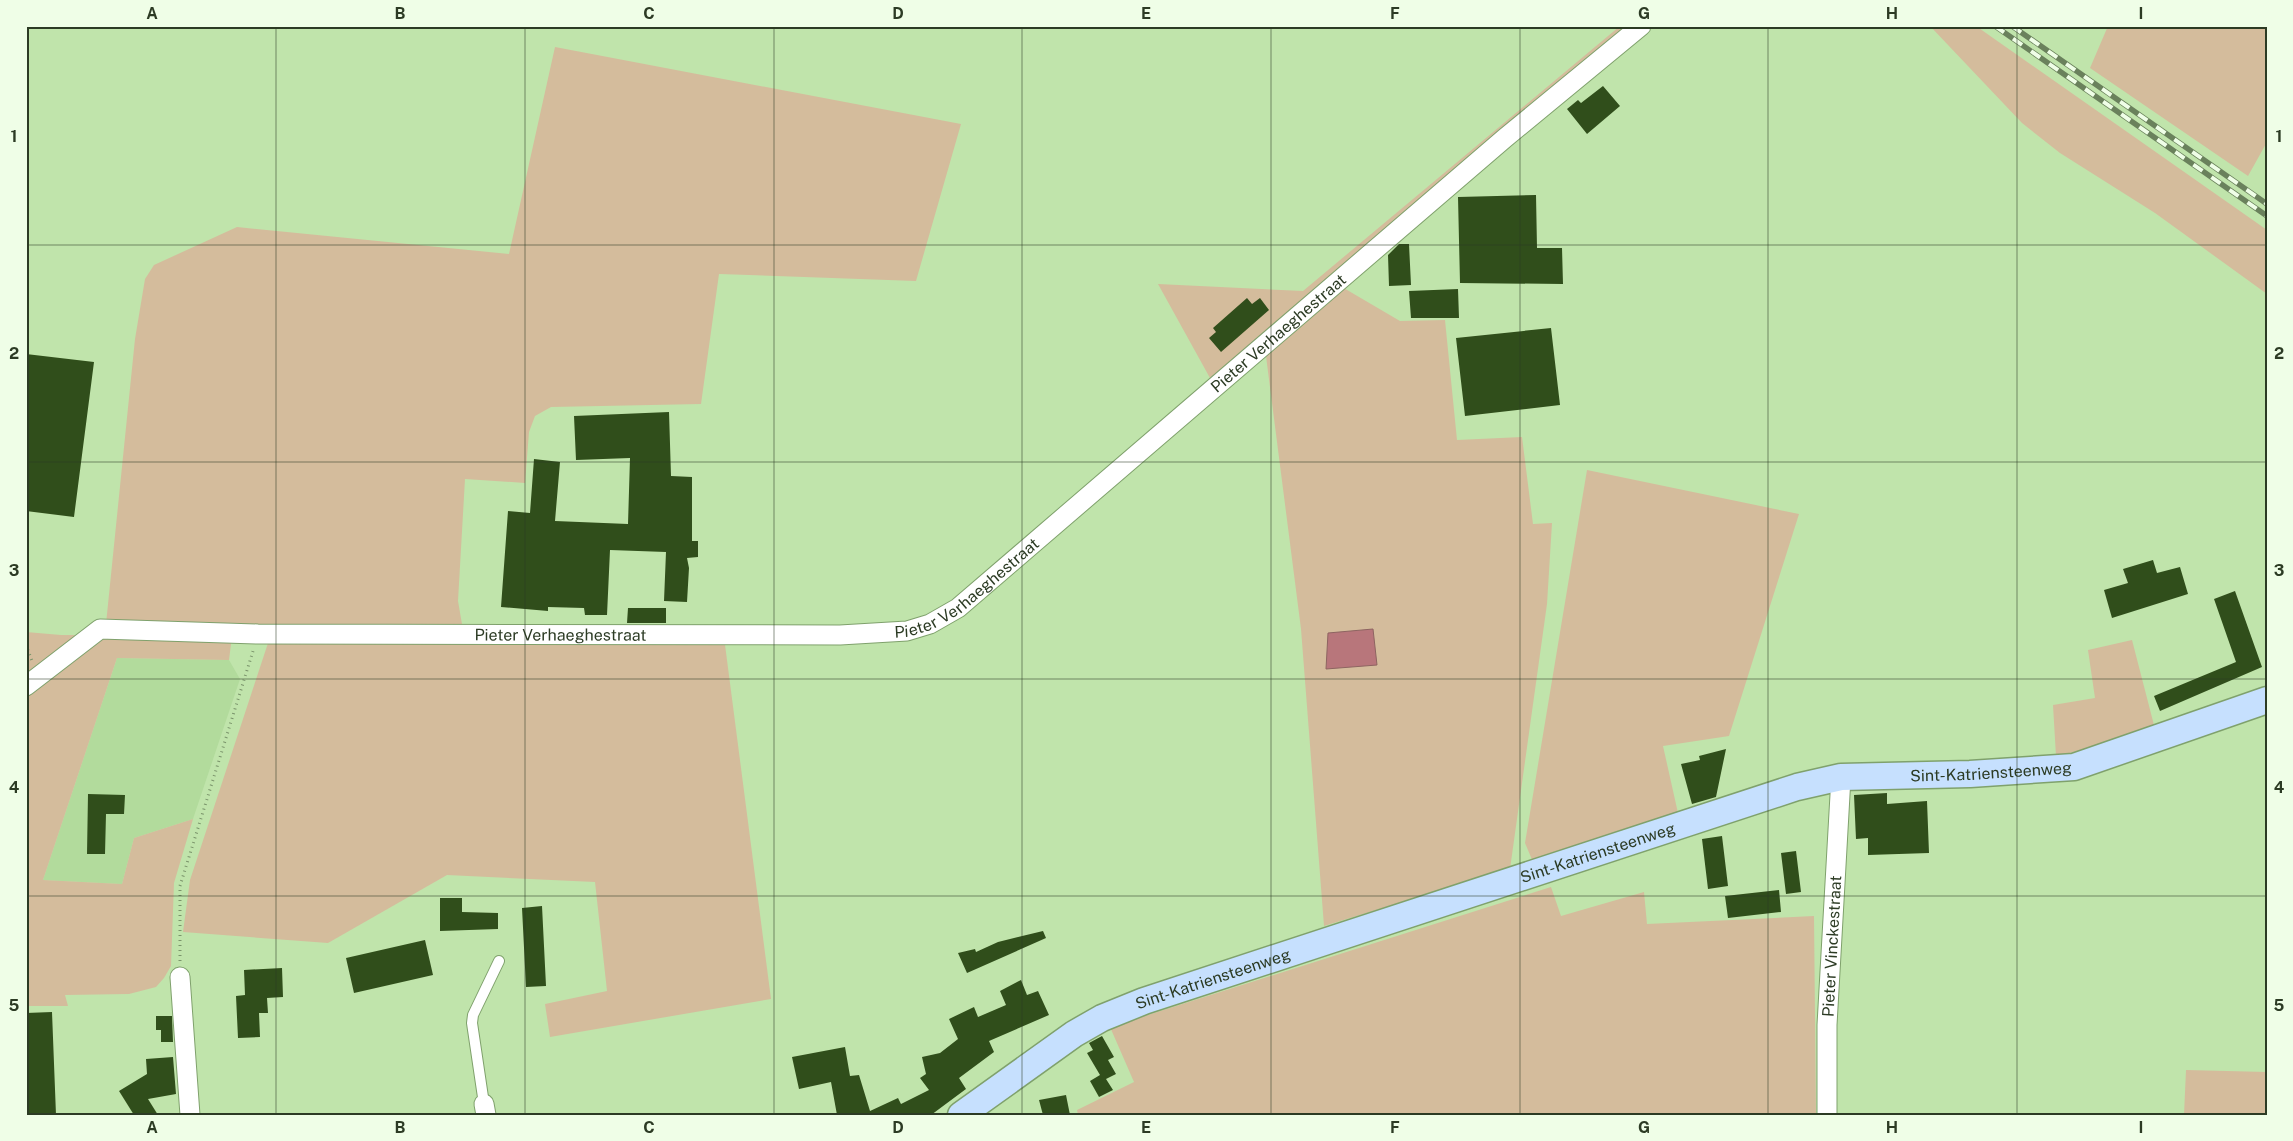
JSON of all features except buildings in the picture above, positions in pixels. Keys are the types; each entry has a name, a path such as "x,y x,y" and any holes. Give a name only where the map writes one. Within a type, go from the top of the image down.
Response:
{"street":[{"name":"Pieter Verhaeghestraat","path":"26,686 100,629 258,634 840,635 907,631 930,624 958,608 1505,138 1641,26"},
{"name":"Sint-Katriensteenweg","path":"961,1115 1074,1034 1102,1018 1144,1001 1797,787 1841,777 1970,774 2074,767 2267,700"},
{"name":"Pieter Vinckestraat","path":"1827,1115 1827,1025 1841,777"},
{"path":"180,977 190,1115"}],"lane":[{"path":"485,1109 472,1023 473,1015 500,961"}],"path":[{"path":"180,977 180,886 258,634"}],"shaded area":[{"path":"1620,26 1634,26 1310,299 1210,378 1158,284 1303,291"},
{"path":"1930,26 1976,26 2267,230 2267,294 2155,213 2060,153 2022,123"},
{"path":"2108,26 2267,26 2267,142 2248,176 2090,68"},
{"path":"555,47 961,124 916,281 719,274 701,404 551,407 535,416 529,432 525,483 465,479 458,601 463,630 106,624 135,339 145,279 154,265 237,227 509,254"},
{"path":"1342,287 1400,321 1445,320 1457,440 1522,437 1533,524 1552,523 1547,604 1510,869 1324,926 1301,629 1266,356"},
{"path":"1587,470 1799,514 1729,736 1663,746 1678,813 1533,862 1525,843"},
{"path":"1373,629 1377,665 1326,669 1328,633"},
{"path":"26,632 61,635 232,636 229,660 117,658 43,880 122,884 134,838 193,819 174,883 171,966 156,987 129,994 65,995 68,1006 26,1006"},
{"path":"724,637 771,999 550,1037 545,1004 607,991 595,882 447,875 328,943 183,932 190,880 269,640"},
{"path":"2132,640 2155,729 2092,748 2056,756 2053,705 2095,698 2088,650"},
{"path":"117,658 229,660 240,679 193,819 134,838 122,884 43,880"},
{"path":"1551,887 1561,916 1644,892 1647,924 1814,916 1816,1115 1078,1115 1077,1110 1134,1082 1110,1027"},
{"path":"2186,1070 2267,1072 2267,1115 2184,1115"}],"railway":[{"path":"1995,26 2267,216"},
{"path":"2012,26 2267,204"}]}
